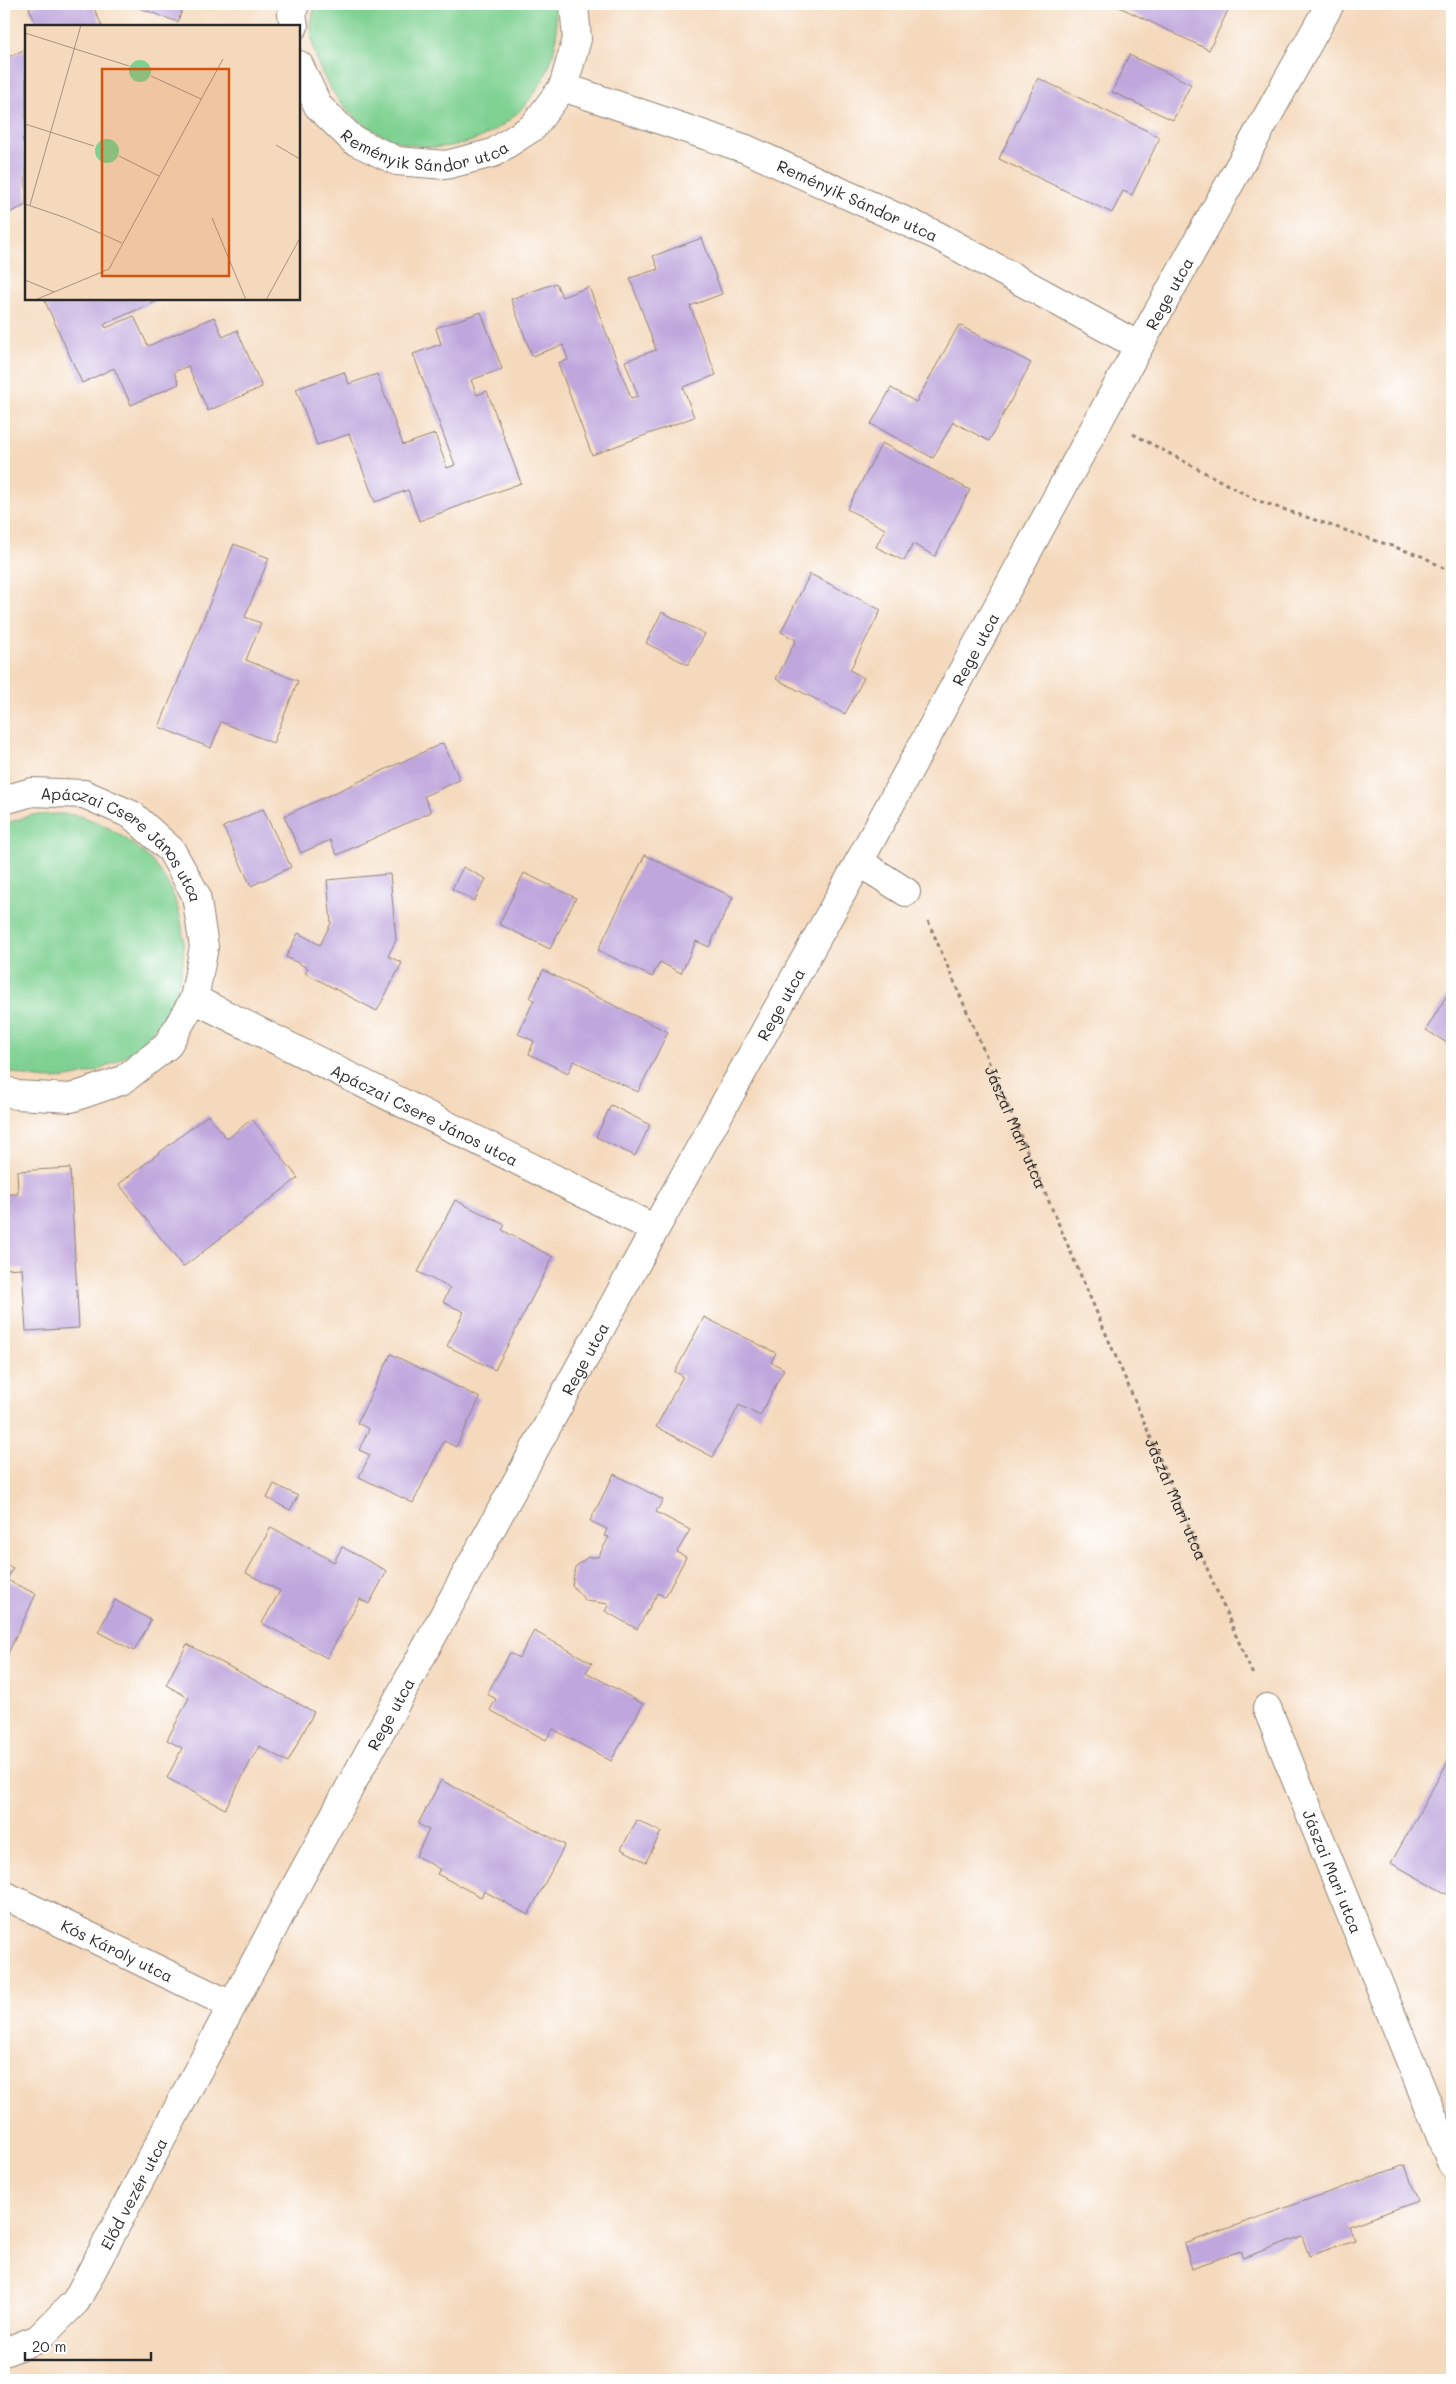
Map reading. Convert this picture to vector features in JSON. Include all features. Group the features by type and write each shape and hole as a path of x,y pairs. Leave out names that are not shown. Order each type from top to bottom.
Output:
{"street":[{"path":"294,25 292,14 295,4"},
{"name":"Reményik Sándor utca","path":"300,67 318,106 353,140 397,161 446,165 493,154 534,127 563,88 577,39 574,4"},
{"name":"Rege utca","path":"231,2005 655,1229 860,862 1139,346 1330,4"},
{"name":"Reményik Sándor utca","path":"563,88 746,148 938,236 1139,346"},
{"name":"Apáczai Csere János utca","path":"4,800 32,792 84,794 132,815 171,850 196,895 204,947 194,999 167,1046 123,1080 71,1098 16,1095 4,1090"},
{"path":"860,862 906,892"},
{"name":"Apáczai Csere János utca","path":"194,999 655,1229"},
{"name":"Jászai Mari utca","path":"1267,1708 1452,2164"},
{"name":"Kós Károly utca","path":"4,1895 231,2005"},
{"name":"Előd vezér utca","path":"4,2352 38,2338 76,2301 231,2005"}],"path":[{"path":"1102,417 1256,500 1424,557 1452,573"},
{"name":"Jászai Mari utca","path":"906,892 924,911 1267,1708"}],"green space":[{"path":"315,4 555,4 556,41 549,65 540,84 529,100 499,128 462,144 441,147 416,146 392,139 371,128 351,114 335,95 323,74 314,51 311,21"},
{"path":"32,815 74,815 90,819 113,830 151,860 164,878 181,920 182,965 178,988 166,1014 141,1043 125,1056 106,1067 87,1074 66,1078 45,1079 25,1076 4,1069 4,824"}],"building":[{"path":"39,4 92,4 102,25 37,25 29,8"},
{"path":"128,4 184,4 178,22"},
{"path":"1113,4 1231,4 1209,50"},
{"path":"25,49 25,138 22,139 25,142 25,205 7,214 4,207 4,59"},
{"path":"1129,55 1191,84 1173,120 1112,92"},
{"path":"1038,78 1160,137 1132,195 1123,191 1112,213 999,159"},
{"path":"702,238 722,294 690,306 716,375 683,387 694,417 592,455 558,363 568,360 563,345 532,356 511,299 556,283 562,297 589,287 631,398 638,396 625,361 656,350 630,278 658,269 653,256"},
{"path":"44,300 160,300 104,324 106,328 134,316 148,346 214,317 223,337 237,330 262,387 208,411 188,366 174,372 179,384 131,405 114,368 82,383"},
{"path":"481,312 502,369 471,380 477,395 487,391 521,483 419,521 408,490 375,502 349,434 317,445 296,389 344,372 349,384 377,374 403,445 435,434 447,468 455,465 413,354 441,344 436,328"},
{"path":"959,325 1031,363 989,441 953,422 933,458 871,424 891,388 916,402"},
{"path":"882,443 970,490 935,556 913,544 904,561 876,547 885,529 847,509"},
{"path":"234,544 269,558 245,617 261,623 246,660 298,681 273,743 221,722 211,748 159,727"},
{"path":"810,574 881,610 850,670 864,678 845,714 776,679 796,640 781,632"},
{"path":"662,612 705,634 688,665 646,643"},
{"path":"443,743 460,780 424,796 431,812 337,855 330,840 301,853 284,816"},
{"path":"263,809 291,867 251,886 223,827"},
{"path":"645,855 733,897 709,947 696,941 681,973 660,962 652,977 598,950"},
{"path":"463,867 486,879 474,901 452,889"},
{"path":"524,873 576,898 550,949 499,924"},
{"path":"390,874 396,940 388,956 402,963 377,1011 305,973 308,968 286,957 298,933 320,945 331,923 327,880"},
{"path":"543,970 668,1032 638,1092 574,1061 568,1073 529,1054 534,1041 518,1034 534,1000 530,998"},
{"path":"1452,987 1452,1046 1426,1030"},
{"path":"611,1105 650,1125 635,1156 596,1137"},
{"path":"208,1115 227,1139 252,1119 298,1178 183,1267 119,1184"},
{"path":"70,1168 79,1328 26,1331 22,1268 5,1269 4,1194 18,1194 17,1171"},
{"path":"455,1200 505,1225 502,1230 553,1257 495,1370 447,1346 464,1312 443,1302 450,1288 418,1272"},
{"path":"704,1317 776,1353 771,1362 784,1369 760,1416 739,1405 713,1457 656,1427 683,1376 675,1372"},
{"path":"391,1354 480,1398 456,1447 444,1441 413,1503 359,1477 370,1455 359,1450 369,1429 357,1423"},
{"path":"614,1474 663,1500 656,1512 690,1530 677,1552 686,1557 665,1597 658,1593 637,1629 605,1611 609,1604 586,1601 572,1585 575,1567 588,1557 598,1557 609,1537 604,1536 607,1529 590,1521"},
{"path":"274,1484 298,1496 290,1510 267,1498"},
{"path":"271,1527 334,1562 342,1547 387,1571 369,1604 360,1599 327,1658 262,1623 280,1591 246,1573"},
{"path":"4,1563 13,1568 7,1580 36,1594 4,1662"},
{"path":"115,1600 151,1620 134,1651 98,1632"},
{"path":"534,1631 592,1663 586,1672 643,1704 611,1761 553,1729 546,1740 490,1710 496,1699 487,1694 510,1653 519,1658"},
{"path":"187,1644 314,1712 288,1762 259,1746 225,1809 167,1778 182,1748 167,1740 189,1698 166,1685"},
{"path":"1452,1754 1452,1897 1391,1863"},
{"path":"441,1780 565,1845 528,1915 484,1891 481,1897 437,1874 440,1869 416,1856 429,1830 418,1824"},
{"path":"637,1820 661,1832 646,1862 621,1849"},
{"path":"1405,2165 1418,2201 1349,2226 1355,2240 1309,2256 1302,2236 1243,2258 1240,2251 1192,2268 1184,2244"}]}
